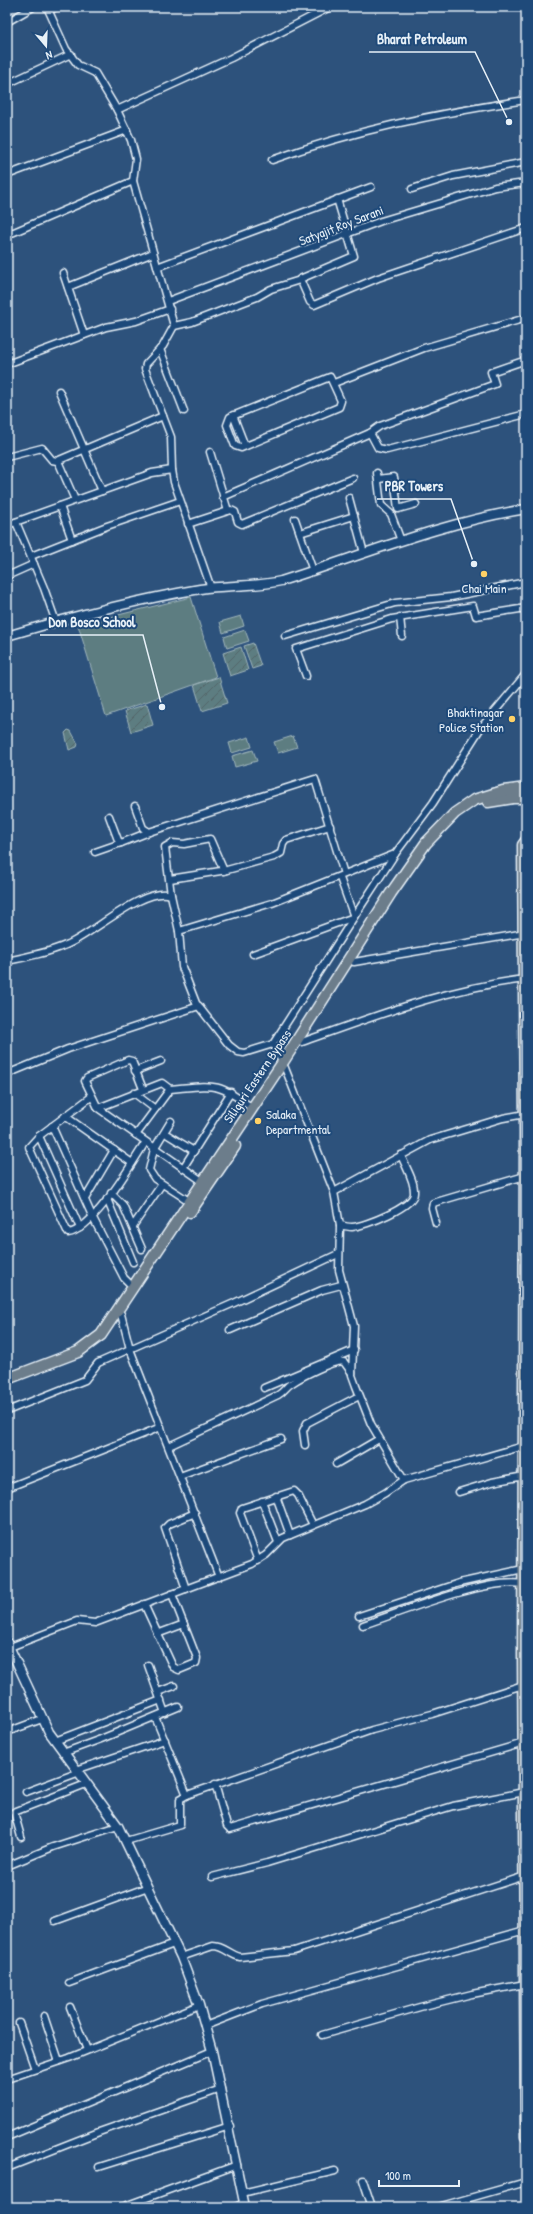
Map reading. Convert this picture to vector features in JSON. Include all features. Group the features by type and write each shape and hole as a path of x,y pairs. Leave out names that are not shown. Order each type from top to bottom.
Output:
{"main road":[{"name":"Siliguri Eastern Bypass","path":"7,1384 70,1360 93,1349 105,1338 284,1065 391,893 430,838 455,813 474,800 503,791 526,788"},
{"name":"Siliguri Eastern Bypass","path":"7,1378 78,1352 101,1335 252,1108 302,1042 414,869 431,846 464,814 485,802 513,798 526,798"},
{"path":"526,841 523,845 525,933 523,1685 526,2137"}],"street":[{"path":"7,22 33,7"},
{"path":"57,7 48,8 70,54 78,65 95,73 117,110 131,140 136,159 133,181 174,326 168,339 145,366 172,442 172,470 180,501 211,588"},
{"path":"117,110 230,58 330,7"},
{"path":"7,84 70,54"},
{"path":"272,160 321,142 374,128 471,108 526,100"},
{"path":"7,175 127,130"},
{"path":"412,189 453,176 526,162"},
{"path":"7,235 133,181"},
{"name":"Satyajit Roy Sarani","path":"168,301 381,221 480,191 505,185 526,183"},
{"path":"157,267 371,187"},
{"path":"174,326 192,322 257,297 271,288 300,280 354,257 337,199"},
{"path":"300,280 310,302 314,305 378,278 526,228"},
{"path":"68,287 154,253"},
{"path":"63,273 84,335"},
{"path":"7,364 106,327 136,321 170,308"},
{"path":"334,383 424,348 526,318"},
{"path":"160,349 184,411"},
{"path":"223,496 370,433 380,426 495,384 491,372 526,360"},
{"path":"330,377 334,383 341,400 339,407 245,446 237,448 233,443 227,422 233,415 330,377"},
{"path":"59,391 102,491"},
{"path":"370,433 378,448 388,450 526,414"},
{"path":"233,415 245,446"},
{"path":"7,457 42,448 52,460 58,461 163,416"},
{"path":"210,452 228,511"},
{"path":"58,461 75,500"},
{"path":"7,525 152,473 172,470"},
{"path":"398,509 394,477 378,476 381,505 389,512 401,541"},
{"path":"188,524 228,511 234,511 238,522 242,524 353,478"},
{"path":"349,498 364,553"},
{"path":"31,556 180,501"},
{"path":"389,512 416,504"},
{"path":"60,506 72,540"},
{"path":"7,636 56,622 174,594 211,588 272,583 483,516 526,509"},
{"path":"300,533 354,516"},
{"path":"295,519 312,571"},
{"path":"16,522 31,556 56,622"},
{"path":"7,576 34,564"},
{"path":"285,636 395,603 457,596 526,582"},
{"path":"306,676 296,649 400,618 473,606 476,616 526,608"},
{"path":"400,618 402,636"},
{"path":"224,871 210,839 184,844 172,842 164,849 170,879 171,895 179,931 182,967 190,992 229,1045 238,1052 244,1053 273,1044 395,854 433,803 480,729 526,674"},
{"path":"95,852 149,832 312,778 317,782 354,917"},
{"path":"135,806 143,828 149,832"},
{"path":"109,816 118,840 121,843"},
{"path":"170,879 224,871 274,857 281,853 283,844 286,840 330,826"},
{"path":"179,931 272,904 395,854"},
{"path":"7,961 66,945 95,930 137,902 158,894 171,895"},
{"path":"253,954 354,917"},
{"path":"354,962 525,933"},
{"path":"302,1042 356,1022 483,984 525,979"},
{"path":"7,1074 74,1047 199,1006"},
{"path":"273,1044 284,1065 334,1192 340,1225 338,1254 342,1285 354,1326 352,1374"},
{"path":"143,1089 132,1062 128,1060 87,1078 85,1081 98,1108 145,1143 202,1181"},
{"path":"135,1071 161,1061"},
{"path":"98,1108 162,1082 170,1089 213,1086 231,1092 252,1108"},
{"path":"136,1135 170,1089"},
{"path":"184,1168 231,1092"},
{"path":"134,1093 155,1109"},
{"path":"92,1097 39,1136 29,1147 66,1232 70,1233 80,1228 93,1218 145,1143"},
{"path":"334,1192 430,1140 503,1118 525,1114"},
{"path":"65,1116 132,1163"},
{"path":"171,1121 154,1149 150,1170 152,1176 162,1184 189,1201"},
{"path":"52,1126 93,1218 124,1278 133,1288"},
{"path":"168,1135 194,1151"},
{"path":"39,1136 80,1228"},
{"path":"85,1199 114,1150"},
{"path":"340,1225 352,1227 370,1222 400,1208 413,1197 414,1191 401,1155"},
{"path":"436,1223 432,1208 433,1203 525,1176"},
{"path":"133,1226 162,1184"},
{"path":"109,1196 124,1205 142,1249"},
{"path":"109,1196 133,1262"},
{"path":"7,1411 85,1380 98,1363 234,1303 338,1254"},
{"path":"230,1330 322,1290 342,1285"},
{"path":"121,1314 130,1349 219,1577"},
{"path":"264,1388 354,1350"},
{"path":"169,1446 278,1395 285,1391 292,1383 331,1364 344,1362 352,1374 359,1396 379,1439 404,1480"},
{"path":"305,1445 303,1431 307,1423 359,1396"},
{"path":"7,1488 162,1428"},
{"path":"180,1476 281,1439"},
{"path":"336,1464 379,1439"},
{"path":"235,2207 244,2205 230,2126 205,2026 182,1957 174,1944 118,1826 55,1741 42,1719 8,1645 77,1621 95,1623 219,1577 258,1561 278,1542 290,1535 365,1504 404,1480 524,1446"},
{"path":"459,1492 492,1482 524,1476"},
{"path":"258,1561 239,1511 290,1491 296,1492 313,1525"},
{"path":"276,1496 290,1535"},
{"path":"262,1501 278,1542"},
{"path":"186,1589 165,1528 169,1524 195,1513"},
{"path":"359,1616 459,1583 523,1569"},
{"path":"363,1625 478,1589 502,1584 523,1584"},
{"path":"144,1604 175,1669 196,1663 197,1658 172,1594"},
{"path":"157,1634 184,1624"},
{"path":"148,1664 165,1712"},
{"path":"126,1841 180,1825 180,1799 187,1795 372,1730 432,1714 523,1685"},
{"path":"158,1692 174,1686"},
{"path":"55,1741 161,1700"},
{"path":"63,1753 178,1707"},
{"path":"156,1716 187,1795"},
{"path":"7,1732 42,1719"},
{"path":"26,1792 76,1771 165,1740"},
{"path":"215,1784 227,1826 230,1829 524,1743"},
{"path":"21,1837 14,1812 86,1784"},
{"path":"212,1877 267,1864 452,1806 524,1792"},
{"path":"7,1866 53,1847 118,1826"},
{"path":"182,1957 213,1946 219,1946 233,1956 240,1957 294,1951 525,1876"},
{"path":"55,1921 148,1887"},
{"path":"205,2026 262,2004 525,1930"},
{"path":"69,1983 174,1944"},
{"path":"322,2036 427,2005 525,1984"},
{"path":"7,2079 59,2061 199,2005"},
{"path":"70,2007 87,2050"},
{"path":"44,2016 59,2061"},
{"path":"19,2023 35,2069"},
{"path":"7,2137 212,2051"},
{"path":"7,2168 99,2132 221,2089"},
{"path":"99,2168 230,2126"},
{"path":"122,2207 237,2165"},
{"path":"242,2193 335,2171"},
{"path":"363,2180 372,2207"},
{"path":"438,2207 526,2182"}],"green space":[{"path":"191,597 216,677 106,716 78,625"},
{"path":"241,616 244,626 223,633 220,622"},
{"path":"245,630 249,641 227,648 224,637"},
{"path":"253,643 261,666 252,669 244,646"},
{"path":"241,647 248,670 230,676 223,653"},
{"path":"219,677 227,703 202,711 194,685"},
{"path":"147,704 153,725 131,732 125,711"},
{"path":"68,730 71,731 78,744 77,747 69,750 65,733"},
{"path":"293,736 297,747 278,753 274,742"},
{"path":"249,737 252,747 232,753 229,743"},
{"path":"253,750 257,761 235,767 232,756"}],"place":[{"name":"Bharat Petroleum","path":"509,122"},
{"name":"PBR Towers","path":"474,564"},
{"name":"Chai Main","path":"484,574"},
{"name":"Don Bosco School","path":"162,707"},
{"name":"Bhaktinagar Police Station","path":"512,719"},
{"name":"Salaka Departmental","path":"258,1121"}]}
